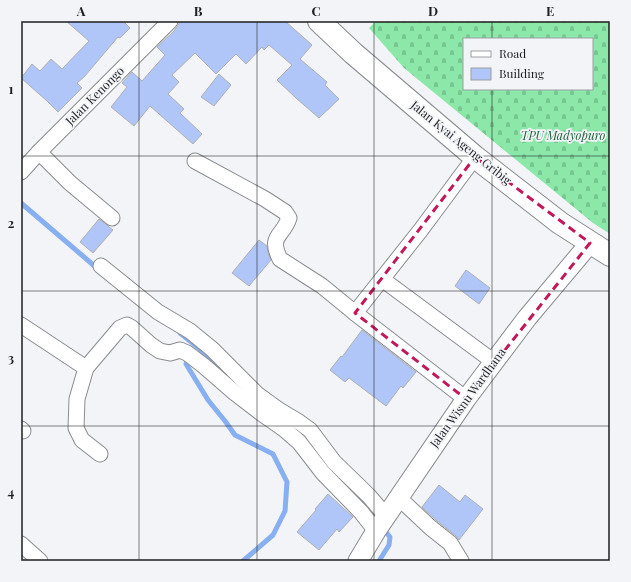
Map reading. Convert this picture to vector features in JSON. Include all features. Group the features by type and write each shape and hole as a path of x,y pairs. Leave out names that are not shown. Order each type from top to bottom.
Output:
{"main road":[{"name":"Jalan Kyai Ageng Gribig","path":"319,21 353,53 475,157 560,223 610,255"}],"street":[{"name":"Jalan Kenongo","path":"21,172 39,152 170,21"},
{"path":"39,152 70,184 112,218"},
{"path":"356,313 475,157"},
{"path":"195,161 285,212 289,218 276,239 277,252 280,259 322,286 466,399"},
{"name":"Jalan Wisnu Wardhana","path":"358,561 427,454 466,399 527,318 590,243"},
{"path":"101,266 158,312 188,346 240,397 284,429 328,468 361,512 381,524"},
{"path":"382,278 494,362"},
{"path":"21,325 86,368"},
{"path":"100,454 82,440 76,428 77,399 86,368 120,328 127,325 160,351 170,353 188,346 212,349 257,394 310,430 328,468"},
{"path":"399,498 431,528 450,543 461,561"},
{"path":"21,544 40,561"}],"highlighted area":[{"path":"475,157 590,243 466,399 355,313"}],"green space":[{"name":"TPU Madyopuro","path":"376,21 610,21 610,234 593,223 404,68 369,28"}],"building":[{"path":"66,21 123,21 130,28 120,38 118,37 84,77 77,83 82,88 58,112 21,78 32,64 40,71 51,59 62,69 89,41"},
{"path":"179,21 285,21 312,45 300,59 327,82 325,85 339,99 319,118 277,80 292,65 269,45 264,50 262,47 246,64 236,54 216,74 195,53 172,75 179,82 168,94 184,109 180,113 202,134 193,144 150,106 134,126 111,107 127,87 122,83 132,72 142,81 165,55 157,47 174,31 179,24"},
{"path":"219,74 231,85 214,106 201,97"},
{"path":"99,219 113,230 93,253 80,242"},
{"path":"259,240 267,246 271,260 249,286 232,273"},
{"path":"466,270 490,288 479,304 455,286"},
{"path":"362,330 416,372 403,388 401,386 386,406 349,378 345,382 330,370 341,356 342,357"},
{"path":"439,485 460,502 465,495 483,509 459,540 422,507"},
{"path":"328,494 353,517 339,532 337,529 319,550 297,532"}],"waterway":[{"path":"21,203 98,269"},
{"path":"180,333 221,368"},
{"path":"189,357 186,364 208,400 235,435 273,454 287,482 285,511 273,535 243,561"},
{"path":"292,426 303,434 314,447"},
{"path":"341,478 362,503"},
{"path":"379,561 389,545 390,537 382,527"}]}
